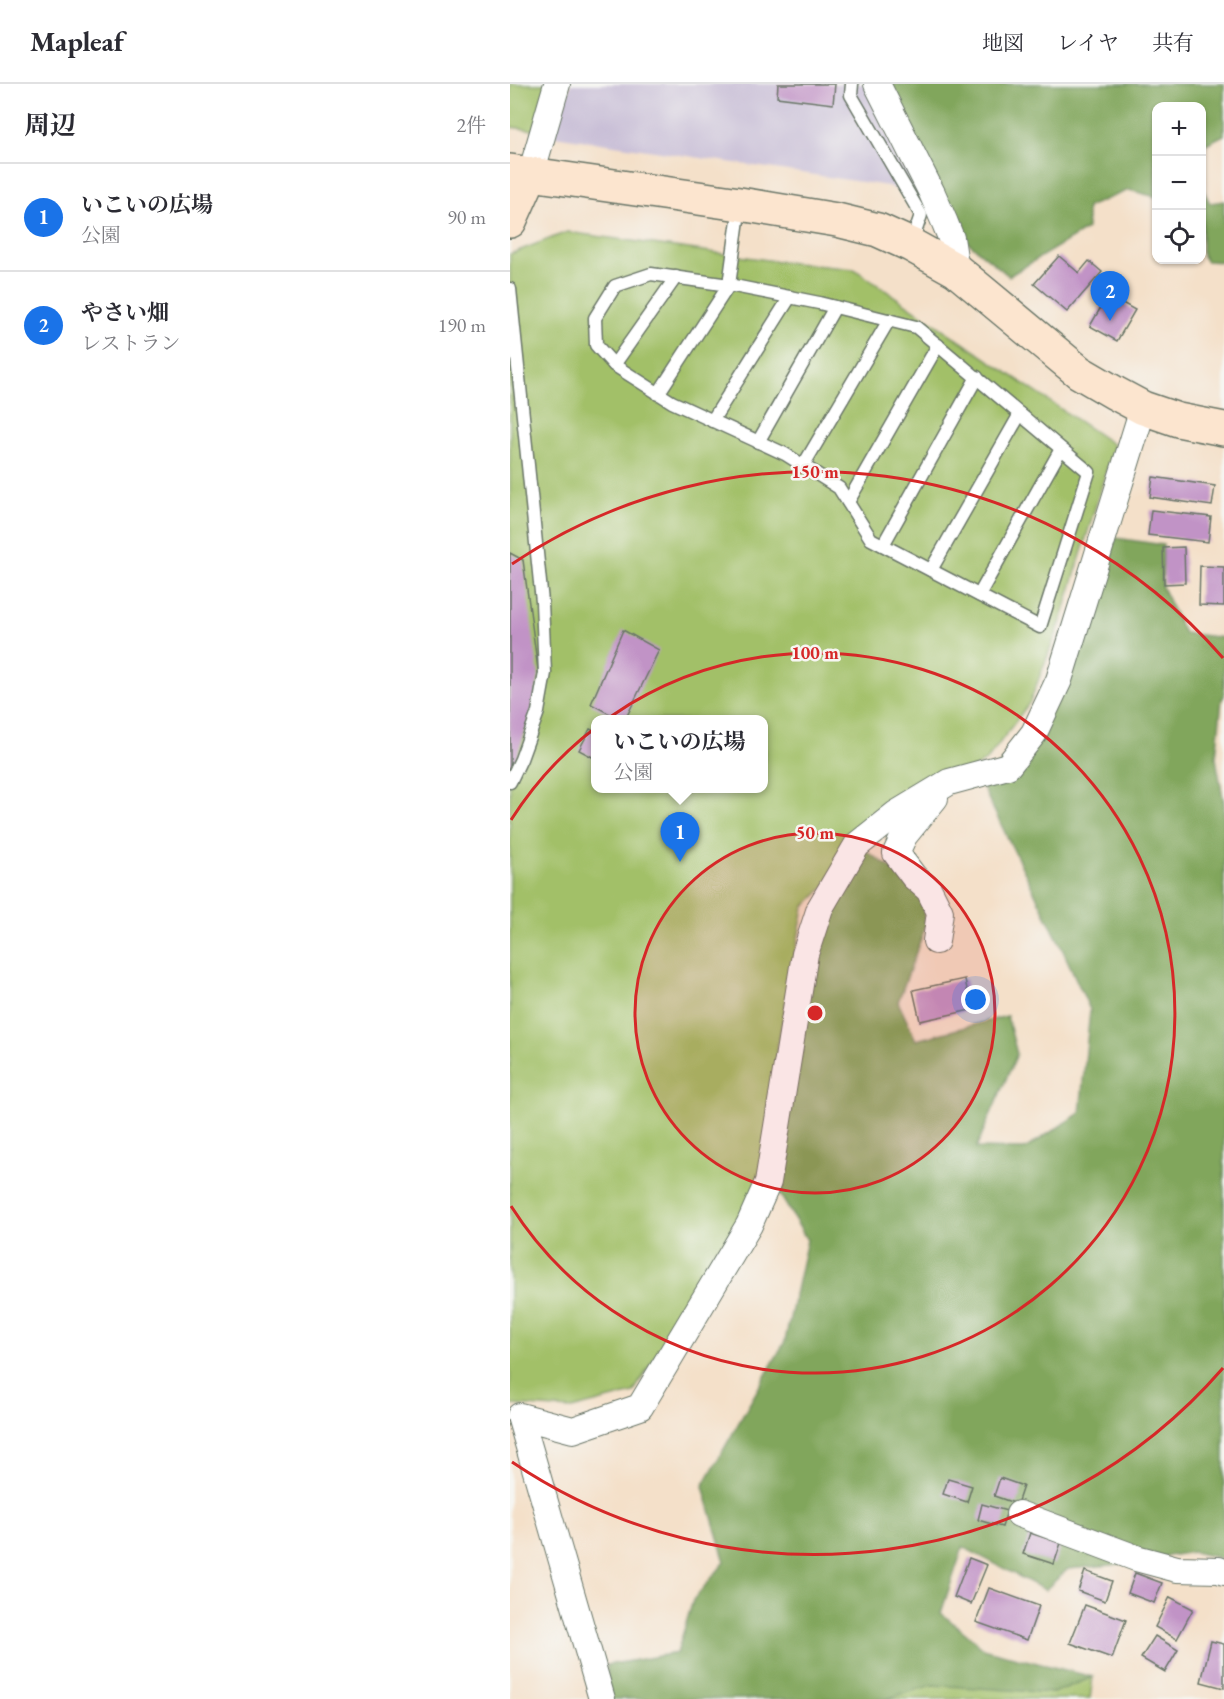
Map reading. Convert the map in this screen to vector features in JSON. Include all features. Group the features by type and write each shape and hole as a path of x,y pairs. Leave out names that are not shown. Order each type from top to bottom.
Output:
{"street":[{"path":"510,221 520,172 557,84"},
{"path":"877,84 941,213 951,238 956,270"},
{"path":"520,172 740,204 868,228 911,245 956,270 1079,372 1143,408 1178,420 1224,429"},
{"path":"515,1415 573,1430 640,1407 749,1225 768,1182 805,954 820,908 857,845 896,814 949,782 1008,766 1034,733 1059,680 1143,408"},
{"path":"936,941 940,912 930,890 914,877 896,853 904,836 949,782"},
{"path":"515,1415 602,1699"},
{"path":"1019,1514 1136,1558 1177,1569 1224,1572"}],"lane":[{"path":"852,84 851,95 921,214 911,245"},
{"path":"658,394 729,285 740,204"},
{"path":"651,274 729,285 916,327 1089,472 1040,627 871,538 839,488 785,454 658,394 614,365 596,345 595,318 615,286 651,274"},
{"path":"614,365 676,277"},
{"path":"510,289 542,602 545,673 538,712 510,782"},
{"path":"712,421 790,297"},
{"path":"758,442 835,307"},
{"path":"803,466 889,320"},
{"path":"848,502 938,345"},
{"path":"883,545 977,377"},
{"path":"931,570 1020,414"},
{"path":"980,596 1061,449"}],"shaded area":[{"path":"571,84 867,84 902,166 932,193 941,208 888,186 554,136"}],"green space":[{"path":"510,84 550,84 534,130 510,127"},
{"path":"877,84 1224,84 1224,135 1206,144 1206,102 1152,102 1152,196 1129,190 1087,207 1087,229 1009,276 953,230"},
{"path":"1206,196 1210,203 1224,201 1224,262 1206,261"},
{"path":"567,232 775,261 854,269 1114,445 1061,621 1030,702 987,760 897,818 804,907 778,1044 763,1181 633,1393 572,1409 510,1405 510,254"},
{"path":"1116,538 1163,545 1162,587 1184,633 1224,638 1224,696 1216,758 1224,804 1224,1559 1193,1552 1112,1565 1068,1569 1045,1590 963,1547 941,1613 986,1650 1093,1677 1053,1693 932,1685 886,1699 608,1699 607,1665 677,1653 693,1600 725,1562 703,1486 785,1341 807,1240 775,1186 805,954 857,845 920,887 926,925 898,1002 916,1040 1007,1016 1017,1054 976,1148 1025,1149 1080,1113 1090,1010 980,782 1034,733"},
{"path":"1093,1677 1090,1699 881,1699 933,1680 1053,1693"}],"building":[{"path":"778,84 835,84 833,104 777,97"},
{"path":"1059,256 1079,273 1089,261 1102,272 1067,312 1034,284"},
{"path":"1108,295 1135,310 1117,341 1090,326"},
{"path":"1153,477 1215,486 1212,506 1150,497"},
{"path":"1151,510 1211,517 1208,542 1148,535"},
{"path":"1184,547 1185,583 1164,584 1163,548"},
{"path":"510,553 523,560 539,677 531,715 510,776"},
{"path":"1200,566 1224,567 1224,606 1199,605"},
{"path":"623,630 659,650 627,715 612,715 591,704"},
{"path":"590,729 591,730 591,756 579,750"},
{"path":"965,979 971,1010 920,1021 913,990"},
{"path":"1000,1478 1023,1486 1017,1504 994,1496"},
{"path":"948,1479 972,1486 967,1502 943,1494"},
{"path":"982,1504 1007,1511 1002,1527 978,1520"},
{"path":"1030,1533 1061,1543 1054,1564 1023,1554"},
{"path":"969,1558 987,1565 971,1604 954,1597"},
{"path":"1085,1571 1112,1581 1105,1601 1078,1591"},
{"path":"1135,1573 1162,1583 1154,1603 1128,1593"},
{"path":"989,1588 1039,1606 1027,1640 976,1622"},
{"path":"1170,1597 1193,1609 1177,1639 1155,1627"},
{"path":"1085,1605 1126,1620 1112,1658 1070,1643"},
{"path":"1155,1636 1178,1650 1165,1672 1141,1658"},
{"path":"1211,1641 1224,1644 1224,1688 1201,1682"}],"place":[{"name":"やさい畑","path":"1110,321"},
{"name":"いこいの広場","path":"680,862"}]}
